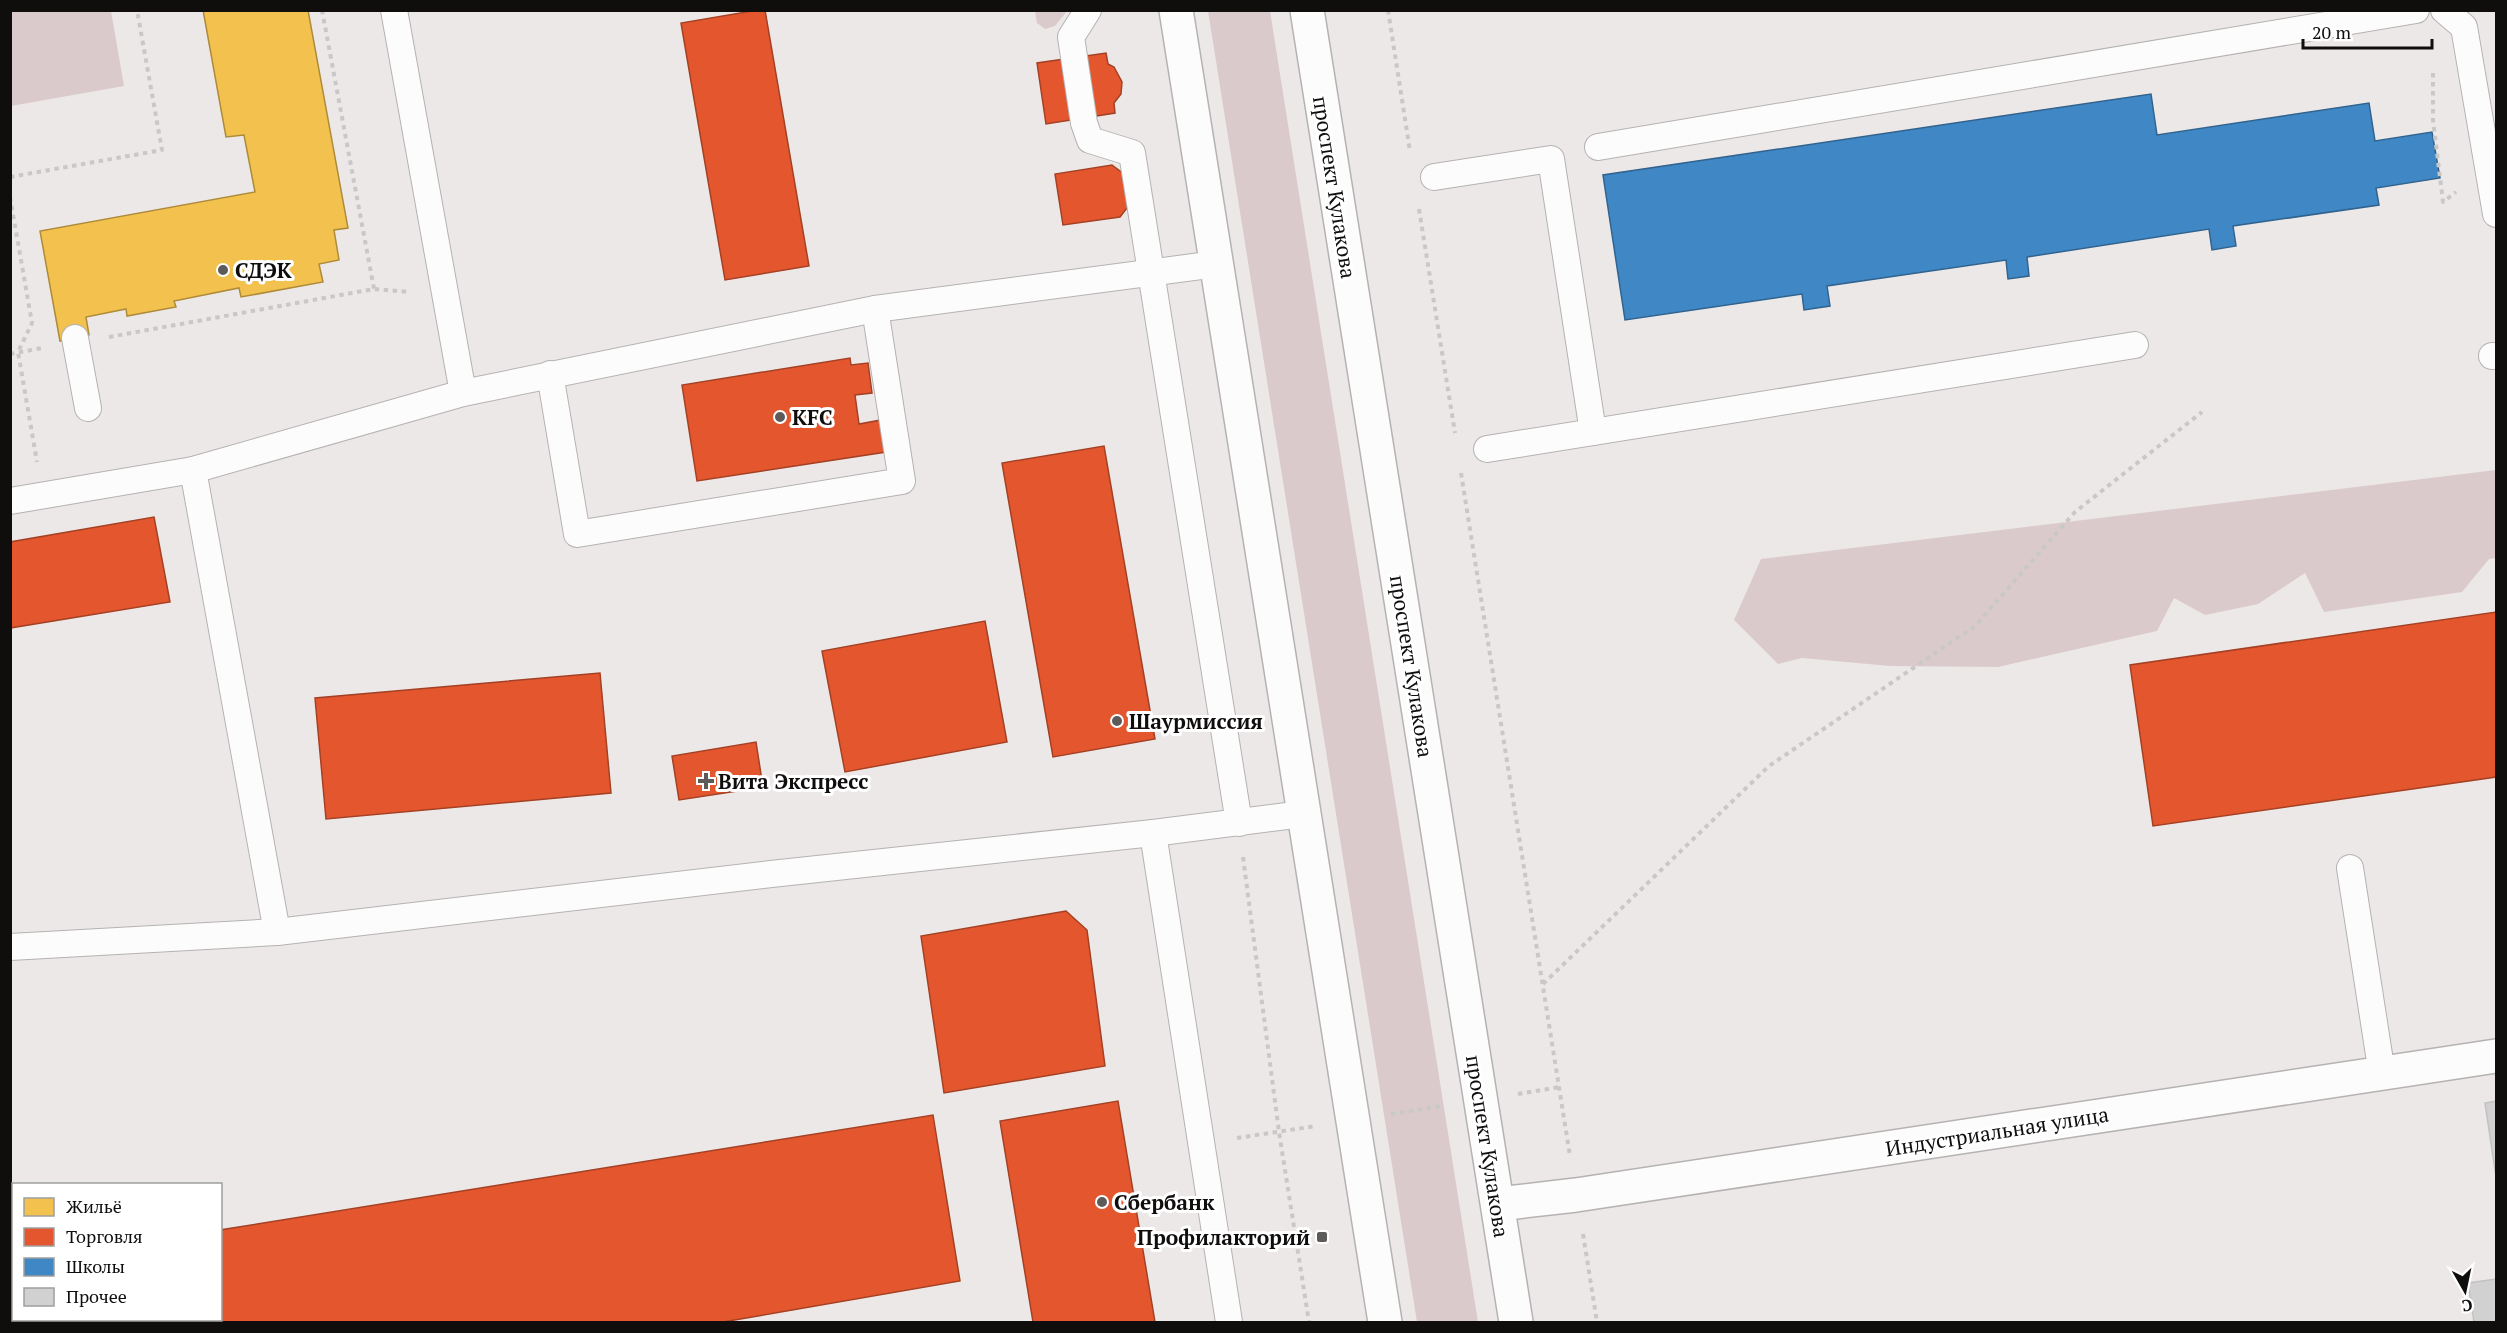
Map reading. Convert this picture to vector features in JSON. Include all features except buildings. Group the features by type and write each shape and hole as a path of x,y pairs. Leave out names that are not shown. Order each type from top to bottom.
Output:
{"main road":[{"path":"1176,10 1385,1323"},
{"name":"проспект Кулакова","path":"1307,10 1516,1323"},
{"name":"Индустриальная улица","path":"1497,1204 1576,1195 2496,1056"}],"lane":[{"path":"394,10 463,393"},
{"path":"1088,10 1071,37 1084,123 1090,140 1132,153 1239,823"},
{"path":"1598,147 2416,10"},
{"path":"2444,10 2464,27 2496,214"},
{"path":"1434,177 1551,159 1593,432"},
{"path":"10,501 193,470 463,393 874,309 1216,264"},
{"path":"550,374 577,534 902,481 874,309"},
{"path":"76,340 88,408"},
{"path":"1487,449 2134,345"},
{"path":"193,470 277,932"},
{"path":"10,947 277,932 1303,814"},
{"path":"1153,833 1228,1323"},
{"path":"2350,868 2382,1074"}],"path":[{"path":"10,177 162,150 137,10"},
{"path":"322,10 374,289"},
{"path":"1388,10 1412,163"},
{"path":"10,197 32,323 18,352 38,468"},
{"path":"1418,198 1457,444"},
{"path":"10,354 76,340 374,289 410,292 412,303"},
{"path":"1543,984 1769,766 1976,626 2075,512 2202,412"},
{"path":"1461,468 1597,1323"},
{"path":"1239,823 1279,1132 1309,1323"}],"shaded area":[{"path":"11,10 111,11 124,86 11,106"},
{"path":"1035,10 1067,11 1055,26 1045,29 1037,23"},
{"path":"1208,11 1270,11 1478,1322 1417,1322"},
{"path":"2496,470 2496,558 2489,559 2462,592 2324,612 2305,573 2258,604 2205,615 2174,598 2157,631 1998,667 1890,666 1802,658 1778,664 1734,620 1761,559"}],"place":[{"name":"СДЭК","path":"223,270"},
{"name":"KFC","path":"780,417"},
{"name":"Шаурмиссия","path":"1117,721"},
{"name":"Вита Экспресс","path":"706,781"},
{"name":"Сбербанк","path":"1102,1202"},
{"name":"Профилакторий","path":"1322,1237"}]}
